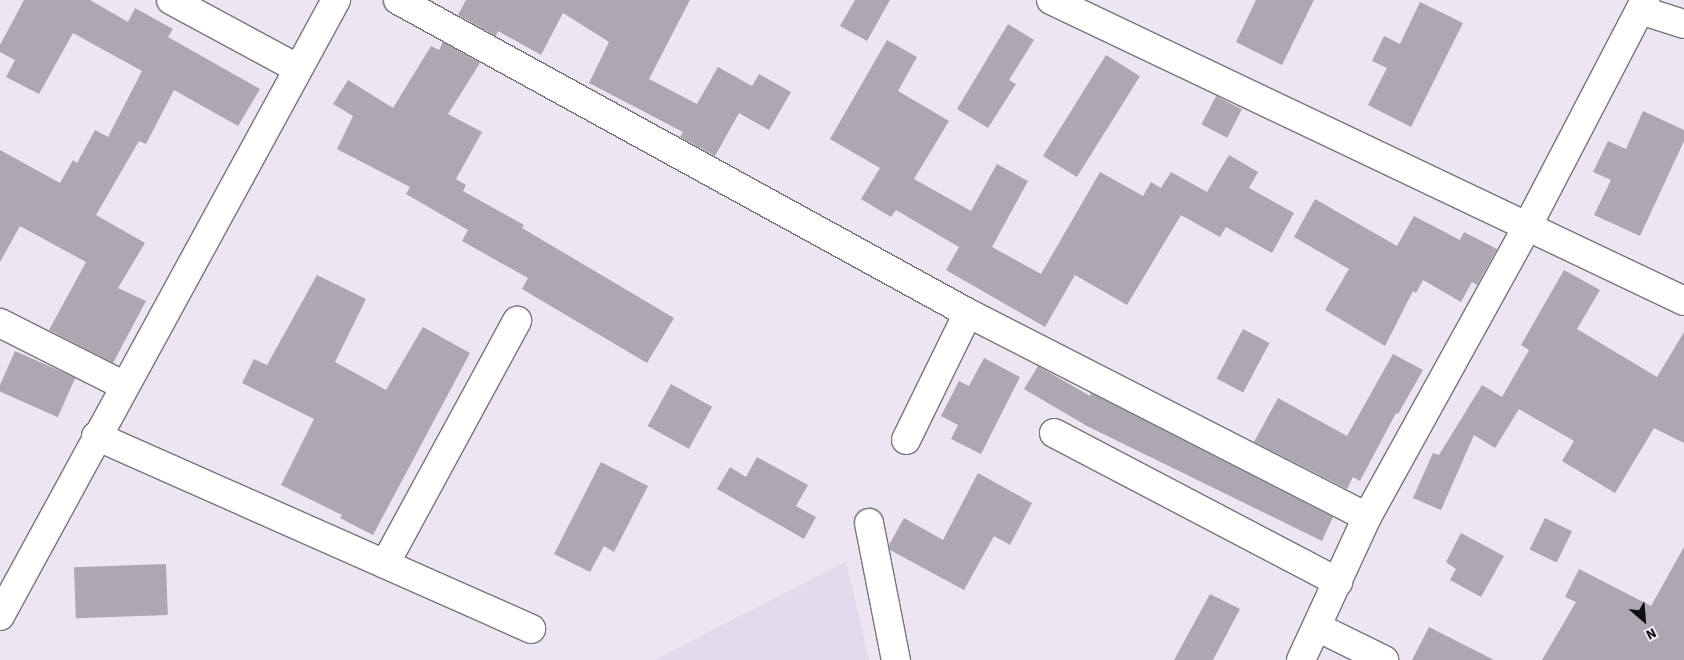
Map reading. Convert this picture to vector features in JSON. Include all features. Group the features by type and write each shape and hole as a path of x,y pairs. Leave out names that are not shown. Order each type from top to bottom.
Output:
{"street":[{"path":"171,0 297,68"},
{"path":"0,616 123,385 336,0"},
{"path":"398,0 968,313 1367,518"},
{"path":"1051,0 1528,225 1684,301"},
{"path":"1302,660 1367,518 1528,225 1642,5 1684,24"},
{"path":"906,440 968,313"},
{"path":"385,564 517,321"},
{"path":"0,323 123,385"},
{"path":"1054,433 1338,582"},
{"path":"96,436 531,629"},
{"path":"869,523 896,660"},
{"path":"1317,627 1384,660"}],"shaded area":[{"path":"846,561 869,660 655,660"}],"building":[{"path":"24,0 90,0 128,22 135,8 173,29 168,37 260,89 238,126 174,90 146,144 139,141 96,215 145,243 118,288 146,301 113,363 49,330 86,262 20,226 0,262 0,150 60,183 73,160 77,163 95,130 108,137 142,71 73,33 39,94 6,77 15,60 0,52 0,45"},
{"path":"466,0 690,0 649,79 697,104 718,67 752,86 759,74 791,92 769,130 739,113 715,156 680,137 683,132 589,83 609,42 563,13 541,55 498,31 496,36 458,15"},
{"path":"855,0 890,0 867,41 840,26"},
{"path":"1256,0 1314,0 1282,65 1236,42"},
{"path":"1420,2 1463,23 1411,127 1368,105 1387,68 1372,61 1384,36 1400,44"},
{"path":"1008,24 1034,40 1009,80 1016,84 988,128 957,109"},
{"path":"887,40 917,57 898,91 949,121 914,179 971,211 997,164 1028,181 992,247 1041,274 1100,172 1143,196 1151,182 1161,188 1171,172 1207,192 1229,155 1258,172 1249,188 1294,213 1272,253 1226,227 1220,237 1181,215 1127,305 1075,275 1045,327 946,270 959,247 896,210 891,217 861,199 880,168 830,139"},
{"path":"443,42 480,63 448,114 482,132 456,179 466,185 463,191 524,225 522,228 674,318 647,363 522,289 528,278 462,241 468,230 406,194 410,187 337,149 353,116 333,104 348,80 393,108 431,46 439,50"},
{"path":"1106,55 1140,76 1077,177 1043,156"},
{"path":"1216,96 1242,109 1227,138 1201,125"},
{"path":"1643,111 1684,130 1684,141 1640,236 1594,215 1611,180 1593,172 1608,141 1626,149"},
{"path":"1315,199 1397,246 1414,216 1460,240 1464,232 1497,249 1477,285 1472,282 1461,302 1423,280 1416,293 1413,291 1385,346 1325,310 1349,269 1294,237"},
{"path":"1564,270 1600,290 1577,329 1657,377 1684,332 1684,443 1654,428 1615,493 1562,461 1574,441 1519,409 1495,448 1474,435 1441,510 1413,498 1433,453 1439,455 1482,385 1502,397 1529,350 1521,345"},
{"path":"317,275 366,299 335,362 386,390 423,327 470,353 373,535 340,518 342,515 281,485 314,419 242,383 254,359 267,365"},
{"path":"1243,329 1269,343 1243,393 1217,378"},
{"path":"15,351 75,378 58,417 0,391 0,385"},
{"path":"1393,354 1423,370 1398,414 1396,413 1360,481 1353,477 1347,489 1254,442 1278,398 1347,436"},
{"path":"984,358 1020,377 981,454 951,439 958,425 941,416 959,381 969,386"},
{"path":"1038,366 1090,396 1091,393 1333,517 1322,541 1087,426 1024,389"},
{"path":"671,384 712,407 689,449 648,426"},
{"path":"757,457 808,485 796,506 816,517 804,539 717,489 730,467 746,477"},
{"path":"601,462 648,486 614,552 604,546 590,572 554,554"},
{"path":"978,473 1032,503 1010,545 994,536 964,590 890,550 889,545 904,518 943,540"},
{"path":"1545,518 1572,531 1557,563 1530,549"},
{"path":"1461,533 1504,556 1481,597 1450,580 1456,569 1446,562"},
{"path":"1684,547 1684,660 1542,660 1576,602 1565,597 1579,569 1651,606"},
{"path":"166,564 168,615 76,618 74,567"},
{"path":"1210,594 1240,609 1213,660 1174,660"},
{"path":"1429,627 1494,660 1412,660"}]}
